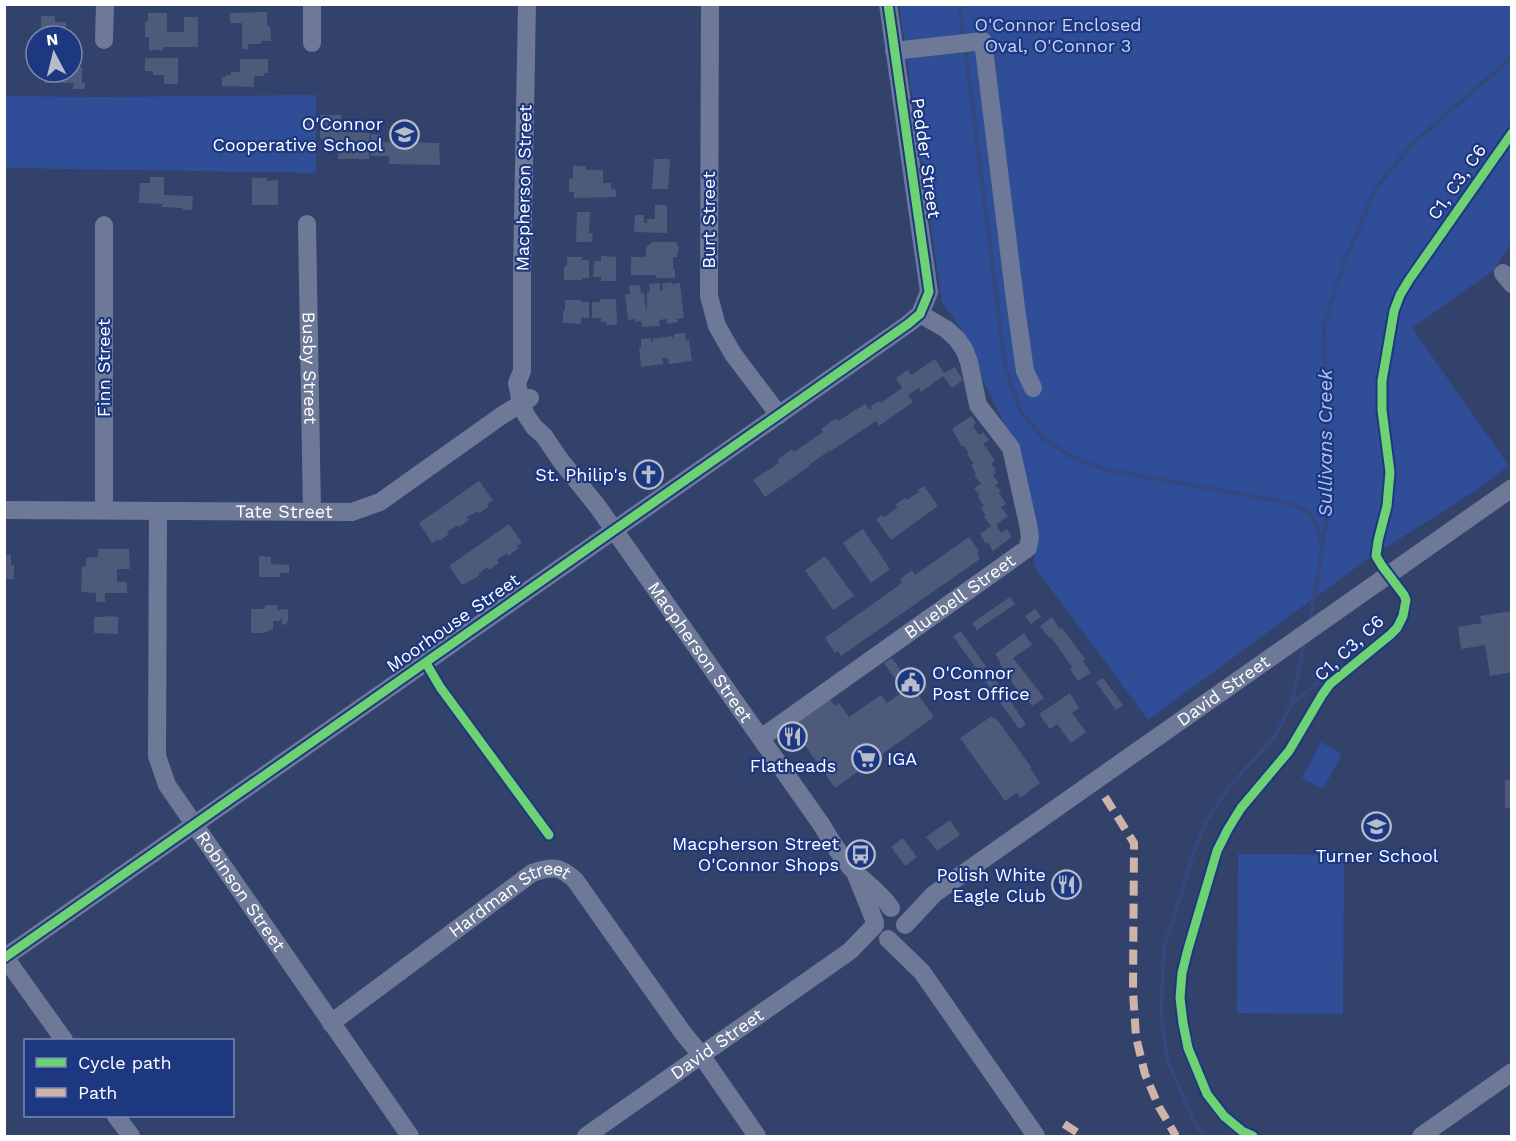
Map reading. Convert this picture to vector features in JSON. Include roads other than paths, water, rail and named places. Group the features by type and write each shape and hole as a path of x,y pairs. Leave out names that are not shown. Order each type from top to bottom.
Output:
{"street":[{"path":"104,40 105,4"},
{"path":"312,4 312,43"},
{"name":"Macpherson Street","path":"527,4 522,273 522,371 529,381 526,400 543,425 544,436 598,507 846,862 881,894 899,917"},
{"name":"Burt Street","path":"710,4 709,296 717,326 779,415"},
{"name":"Pedder Street","path":"888,4 929,292 920,314"},
{"path":"894,51 983,41 1011,300 1025,371 1033,388"},
{"name":"Busby Street","path":"307,224 312,512"},
{"name":"Finn Street","path":"104,225 104,510"},
{"name":"Moorhouse Street","path":"5,957 920,314"},
{"name":"Bluebell Street","path":"761,738 1028,548 1030,537 1028,524 1011,448 978,405 964,349 946,329 920,314"},
{"name":"Tate Street","path":"4,510 352,512 380,502 526,400"},
{"name":"David Street","path":"899,917 909,902 934,894 1512,488"},
{"name":"Robinson Street","path":"159,511 157,756 167,784 410,1137"},
{"name":"Hardman Street","path":"331,1023 532,873 546,868 555,868 565,871 575,880 757,1137"},
{"name":"Macpherson Street","path":"854,871 881,931"},
{"path":"922,972 899,917 884,909 879,912 881,931 922,972 1036,1137"},
{"path":"881,931 899,936 899,917"},
{"name":"David Street","path":"586,1137 881,931"},
{"path":"5,957 63,1039"},
{"path":"1430,1134 1512,1072"},
{"path":"117,1117 131,1137"}],"waterway":[{"path":"960,4 963,37"},
{"path":"965,47 1005,367 1021,412 1043,438 1072,457 1108,470 1297,506 1312,516 1321,541"},
{"name":"Sullivans Creek","path":"1309,622 1327,517 1324,325 1344,263 1376,188 1412,144 1512,57"},
{"name":"Sullivans Creek","path":"1205,1136 1195,1123 1167,1060 1161,1010 1164,948 1192,856 1206,822 1230,786 1276,735 1291,705 1305,641"},
{"path":"1291,705 1335,666"}],"place":[{"name":"O'Connor Cooperative School","path":"404,134"},
{"name":"St. Philip's","path":"648,475"},
{"name":"O'Connor Post Office","path":"911,683"},
{"name":"Flatheads","path":"793,737"},
{"name":"IGA","path":"866,759"},
{"name":"Turner School","path":"1377,827"},
{"name":"Macpherson Street O'Connor Shops","path":"860,854"},
{"name":"Polish White Eagle Club","path":"1067,885"}],"park label":[{"name":"O'Connor Enclosed Oval, O'Connor 3","path":"1058,36"}]}
